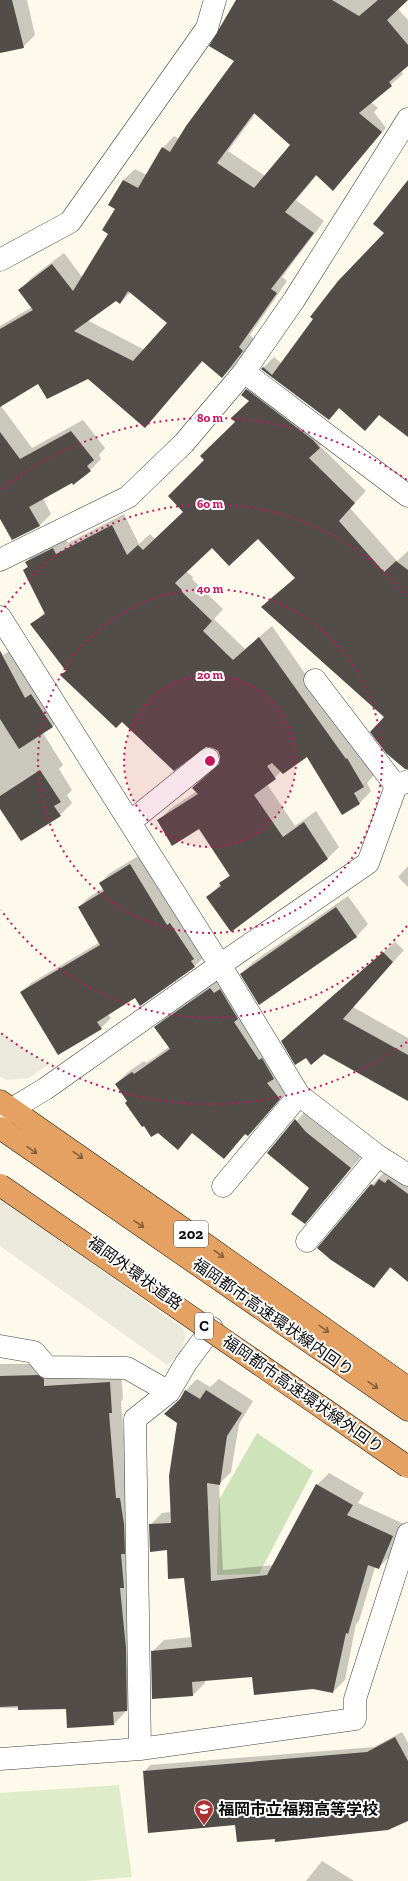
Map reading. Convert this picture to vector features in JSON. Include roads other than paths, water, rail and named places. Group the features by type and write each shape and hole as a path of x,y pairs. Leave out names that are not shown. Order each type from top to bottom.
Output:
{"highway":[{"name":"202","path":"4,1108 408,1388"},
{"name":"福岡都市高速環状線内回り","path":"0,1128 408,1410"},
{"name":"福岡外環状道路","path":"0,1176 408,1467"},
{"name":"福岡都市高速環状線外回り","path":"0,1185 408,1467"}],"street":[{"path":"0,260 70,222 207,28 215,0"},
{"path":"0,560 128,497 184,443 244,372 294,300 408,119"},
{"path":"244,372 408,496"},
{"path":"3,628 130,822 299,1094 378,1156 408,1175"},
{"path":"4,1108 45,1089 220,965 368,863 402,783 315,680"},
{"path":"130,822 208,759"},
{"path":"223,1186 299,1094"},
{"path":"307,1241 378,1156"},
{"path":"140,1749 135,1419 169,1392 186,1363 212,1328"},
{"path":"0,1346 34,1352 47,1367 127,1368 169,1392"},
{"path":"0,1758 140,1749 355,1719 355,1699 408,1534"}],"place":[{"name":"福岡市立福翔高等学校","path":"204,1826"}]}
